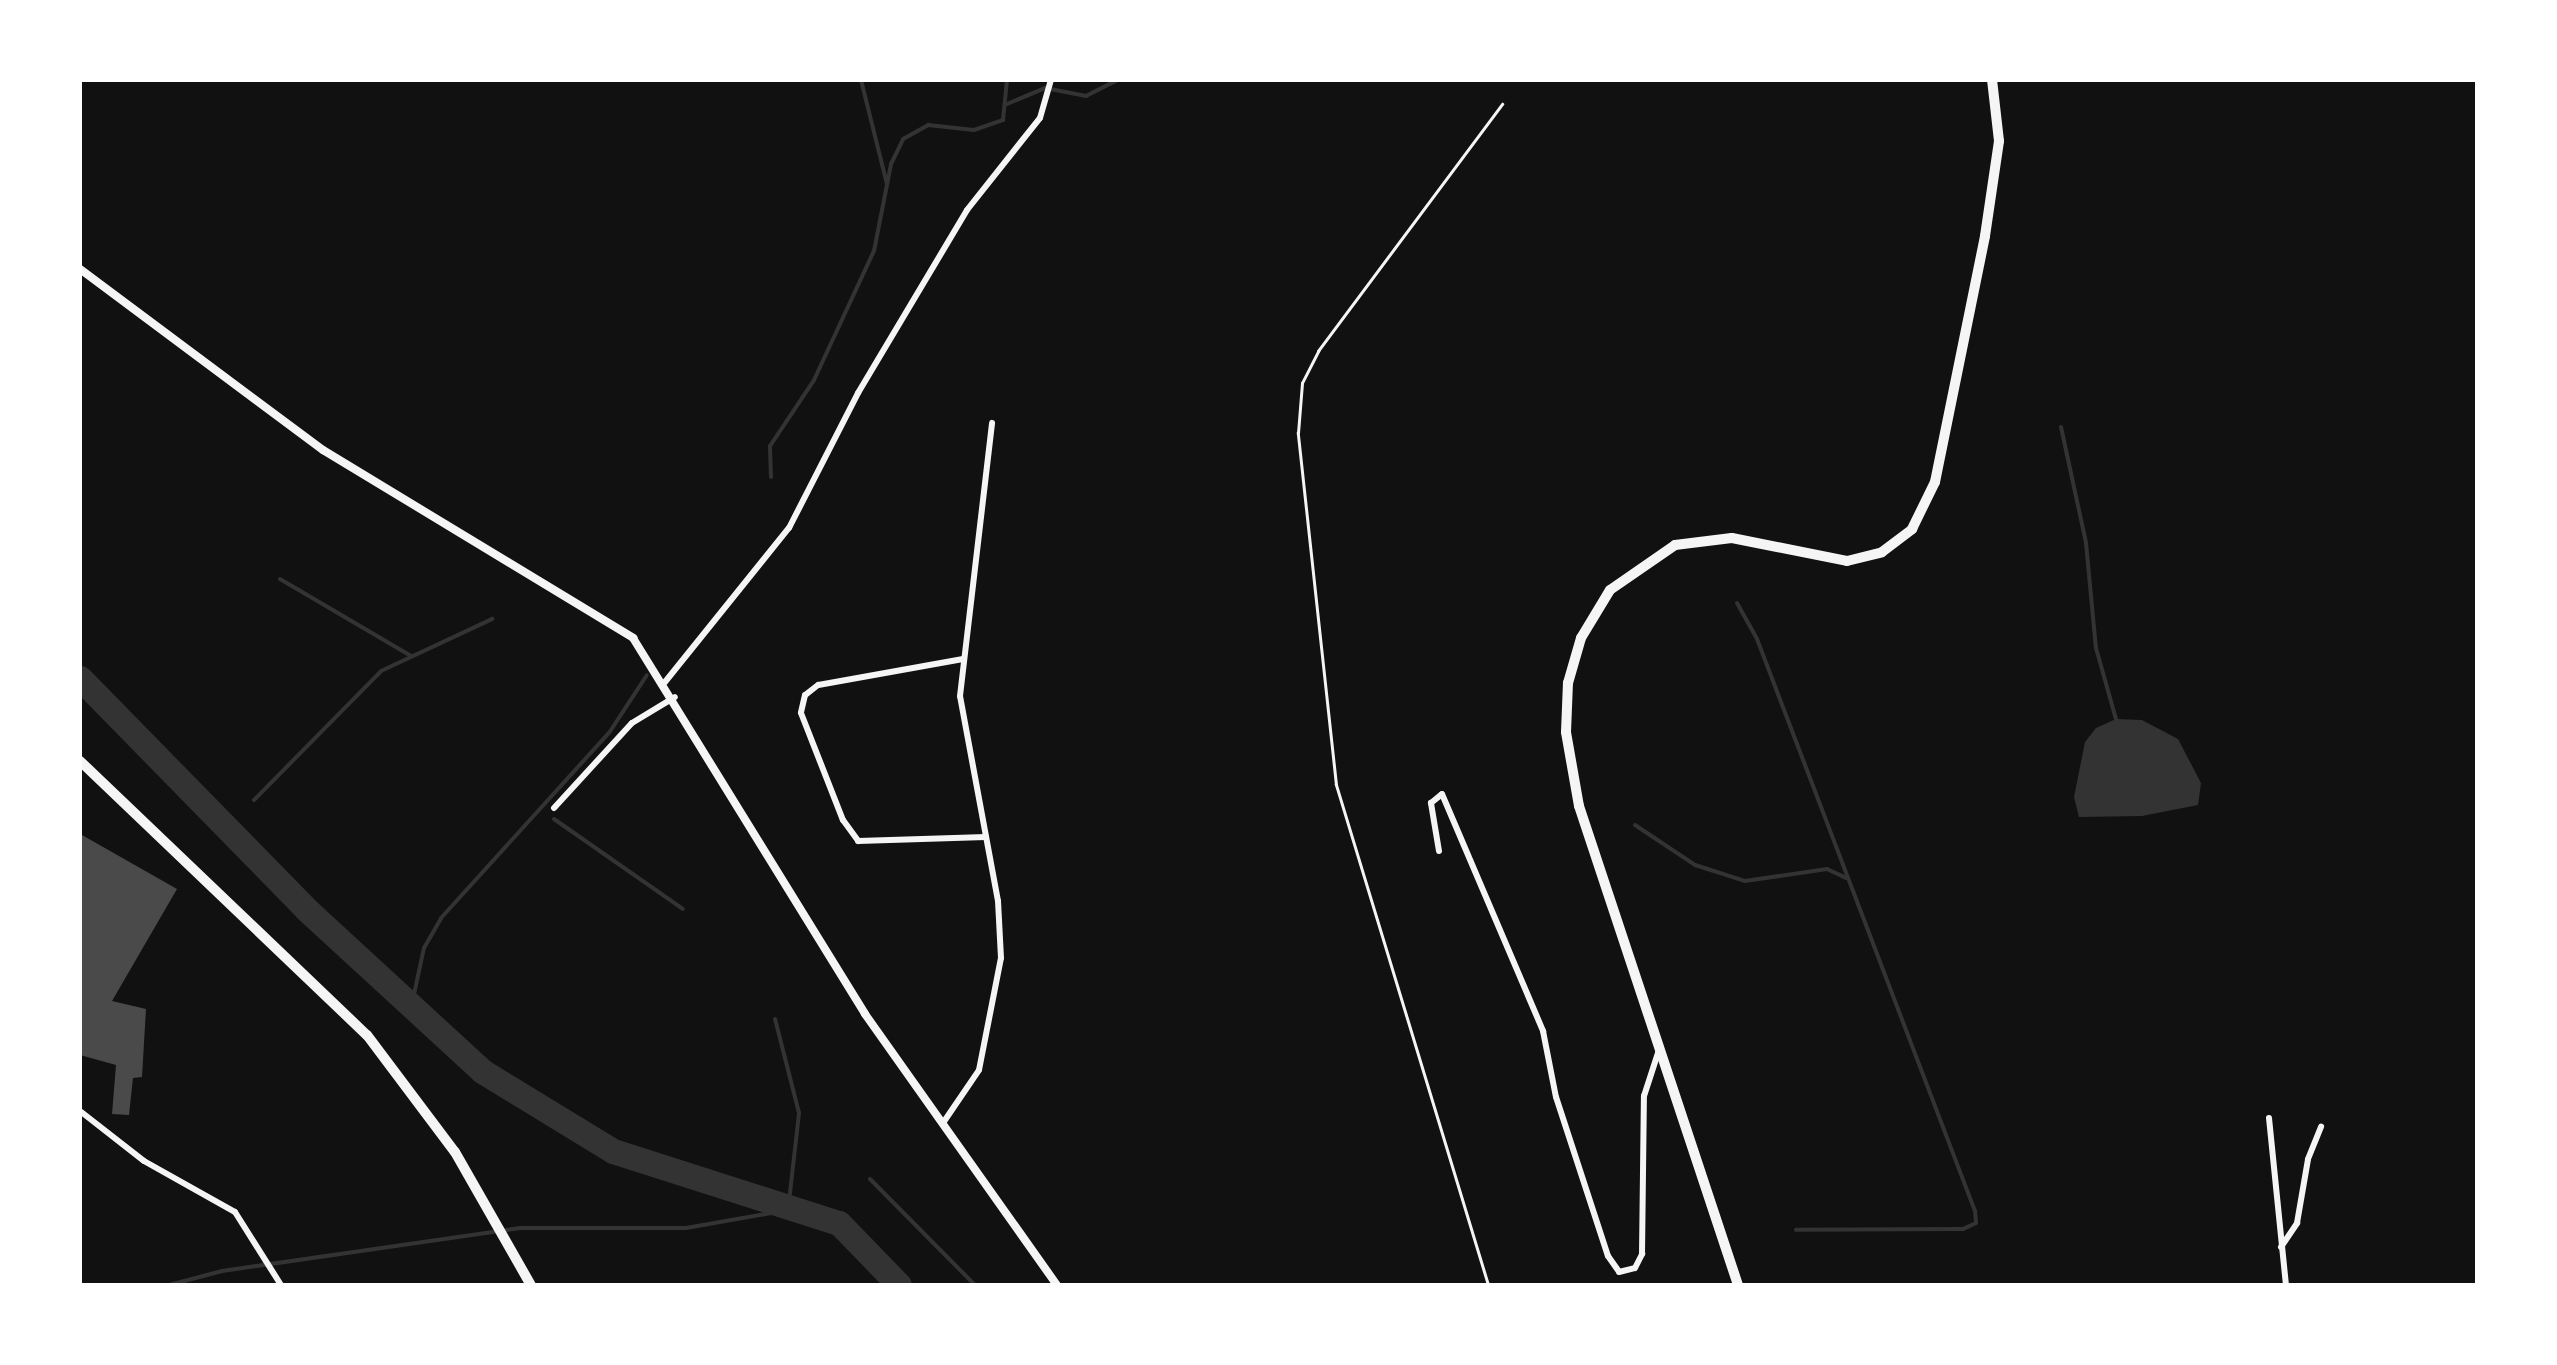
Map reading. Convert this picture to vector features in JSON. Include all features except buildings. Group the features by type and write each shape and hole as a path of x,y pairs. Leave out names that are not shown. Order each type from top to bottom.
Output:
{"main road":[{"path":"1738,1285 1573,783 1566,704 1581,638 1610,590 1675,545 1732,538 1847,561 1882,552 1912,529 1935,482 1985,236 1999,141 1992,80"},
{"path":"80,761 368,1035 422,1101 480,1192 531,1285"}],"street":[{"path":"666,682 789,528 858,393 968,210 1040,118 1050,80"},
{"path":"80,268 323,450 617,624 666,682 865,1014 1057,1285"},
{"path":"943,1123 978,1070 998,996 1000,920 961,714 963,659 992,424"},
{"path":"963,659 818,685 805,694 801,713 843,820 858,841 986,837"},
{"path":"554,808 632,723 674,697"},
{"path":"1438,851 1431,803 1442,794 1542,1032 1556,1097 1608,1256 1619,1272 1635,1268 1642,1254 1644,1096 1659,1050"},
{"path":"80,1111 135,1156 244,1222 281,1285"},
{"path":"2269,1118 2286,1285"},
{"path":"2281,1247 2297,1223 2308,1159 2321,1126"}],"path":[{"path":"1488,1285 1336,785 1298,433 1302,382 1318,351 1502,104"}],"shaded area":[{"path":"2116,719 2142,720 2178,739 2201,783 2198,805 2142,816 2079,817 2074,797 2085,742 2096,728"}],"waterway":[{"path":"861,80 887,184"},
{"path":"771,477 770,446 814,380 874,251 891,164 903,139 928,125 974,130 1003,120 1007,80"},
{"path":"1007,104 1045,88 1086,96 1117,80"},
{"path":"2061,427 2086,543 2096,648 2116,719"},
{"path":"280,579 411,656"},
{"path":"1737,603 1757,639 1975,1211 1976,1223 1963,1229 1796,1230"},
{"path":"254,800 381,671 492,619"},
{"path":"411,1008 424,948 441,918 609,733 647,675"},
{"path":"80,678 306,909 482,1071 613,1151 839,1223 899,1285"},
{"path":"554,819 683,909"},
{"path":"1635,825 1695,865 1745,881 1827,869 1846,878"},
{"path":"169,1285 222,1271 520,1228 686,1228 788,1210 799,1113 775,1019"},
{"path":"870,1179 975,1285"}]}
